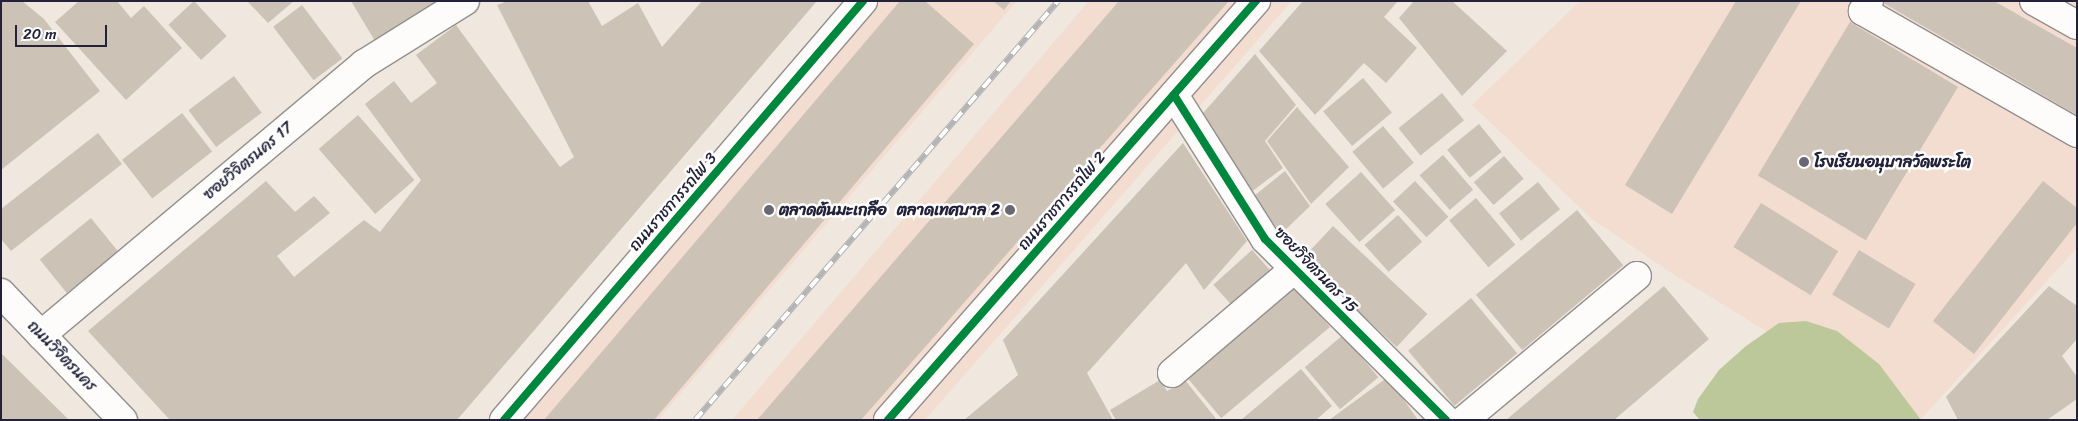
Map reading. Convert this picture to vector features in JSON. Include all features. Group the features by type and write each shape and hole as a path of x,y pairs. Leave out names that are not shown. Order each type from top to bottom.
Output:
{"street":[{"name":"ซอยวิจิตรนคร 17","path":"41,335 364,64 465,1"},
{"name":"ถนนราชการรถไฟ 3","path":"504,420 863,1"},
{"name":"ถนนราชการรถไฟ 2","path":"888,420 1256,1"},
{"path":"1869,1 1863,11 2077,133"},
{"path":"2034,1 2077,25"},
{"name":"ซอยวิจิตรนคร 15","path":"1174,95 1265,239 1446,420"},
{"path":"1172,374 1294,269"},
{"path":"1464,420 1637,276"},
{"name":"ถนนวิจิตรนคร","path":"1,293 123,420"}],"shaded area":[{"name":"ตลาดต้นมะเกลือ","path":"880,1 1017,1 658,420 521,420"},
{"name":"ตลาดเทศบาล 2","path":"1089,1 1292,1 925,420 732,420"},
{"name":"โรงเรียนอนุบาลวัดพระโต","path":"1580,1 2077,1 2077,248 1920,420 1910,420 1670,272 1592,219 1472,105"}],"green space":[{"path":"1806,321 1837,331 1879,364 1921,420 1700,420 1693,412 1698,399 1719,370 1746,346 1779,323"}],"building":[{"path":"1,1 22,1 44,19 100,91 1,170"},
{"path":"79,1 117,1 131,18 144,6 182,48 126,100 55,22"},
{"path":"194,1 227,36 201,60 168,25"},
{"path":"247,1 294,1 268,23"},
{"path":"351,1 441,1 375,41"},
{"path":"508,1 588,1 602,26 638,3 662,47 702,1 817,1 457,420 170,420 88,331 266,181 295,212 314,196 330,213 277,256 294,277 364,220 380,232 421,180 365,104 394,81 411,103 437,83 416,55 456,25 560,167 574,157 497,5"},
{"name":"ตลาดต้นมะเกลือ","path":"900,1 925,1 974,44 654,420 544,420"},
{"path":"993,1 1011,1 1004,10"},
{"path":"1119,1 1229,1 861,420 757,420"},
{"path":"1303,1 1398,1 1384,17 1417,48 1386,83 1364,63 1315,115 1259,51"},
{"path":"1414,1 1452,1 1507,51 1462,96 1399,18"},
{"path":"1736,1 1801,1 1672,214 1625,185"},
{"path":"1880,1 1994,1 2077,48 2077,115"},
{"path":"302,5 342,59 314,80 273,27"},
{"path":"1850,22 1958,87 1866,240 1758,175"},
{"path":"1255,54 1296,105 1265,141 1283,168 1250,193 1197,120"},
{"path":"234,76 262,113 216,147 188,110"},
{"path":"1363,78 1392,112 1352,146 1323,111"},
{"path":"1442,93 1464,120 1421,155 1398,128"},
{"path":"1297,107 1349,167 1311,204 1267,141"},
{"path":"182,113 212,152 152,198 122,160"},
{"path":"358,115 414,180 375,214 319,149"},
{"path":"1479,124 1502,152 1470,178 1447,150"},
{"path":"1383,126 1414,163 1383,188 1352,152"},
{"path":"98,133 122,164 11,251 1,239 1,209"},
{"path":"1183,143 1247,241 1204,290 1186,263 1087,373 1113,420 964,420 1018,375 1003,340"},
{"path":"1443,155 1473,190 1450,210 1420,175"},
{"path":"1504,156 1524,179 1493,205 1474,182"},
{"path":"1285,171 1310,206 1281,234 1254,196"},
{"path":"1361,172 1395,210 1359,242 1325,204"},
{"path":"1415,181 1448,217 1426,237 1393,201"},
{"path":"2043,181 2077,208 2077,223 1974,354 1933,321"},
{"path":"1538,182 1560,209 1521,241 1499,213"},
{"path":"1476,198 1515,245 1488,267 1449,220"},
{"path":"1761,203 1838,251 1811,295 1733,247"},
{"path":"1577,210 1623,265 1522,350 1476,295"},
{"path":"1398,215 1422,242 1389,272 1365,245"},
{"path":"91,218 118,251 67,293 40,260"},
{"path":"1333,226 1427,314 1397,347 1302,259"},
{"path":"1252,250 1273,273 1234,308 1213,285"},
{"path":"1859,250 1916,284 1889,329 1832,295"},
{"path":"1294,284 1330,327 1221,418 1185,375"},
{"path":"1664,286 1709,339 1614,420 1506,420"},
{"path":"2049,286 2077,306 2077,339 2062,356 2077,377 2077,399 2047,420 1958,420 1946,397"},
{"path":"1471,298 1517,353 1454,406 1408,351"},
{"path":"1343,335 1378,377 1340,409 1305,367"},
{"path":"1,353 69,420 1,420"},
{"path":"1301,369 1332,406 1316,420 1241,420"},
{"path":"1388,377 1418,420 1329,420"},
{"path":"1160,380 1167,391 1185,380 1217,420 1116,420 1110,410"}],"railway":[{"path":"695,420 1058,1"}],"cycle path":[{"path":"504,420 863,1"},
{"path":"888,420 1256,1"},
{"path":"1174,95 1265,239 1446,420"}],"place":[{"name":"โรงเรียนอนุบาลวัดพระโต","path":"1804,162"},
{"name":"ตลาดต้นมะเกลือ","path":"769,210"},
{"name":"ตลาดเทศบาล 2","path":"1010,210"}]}
